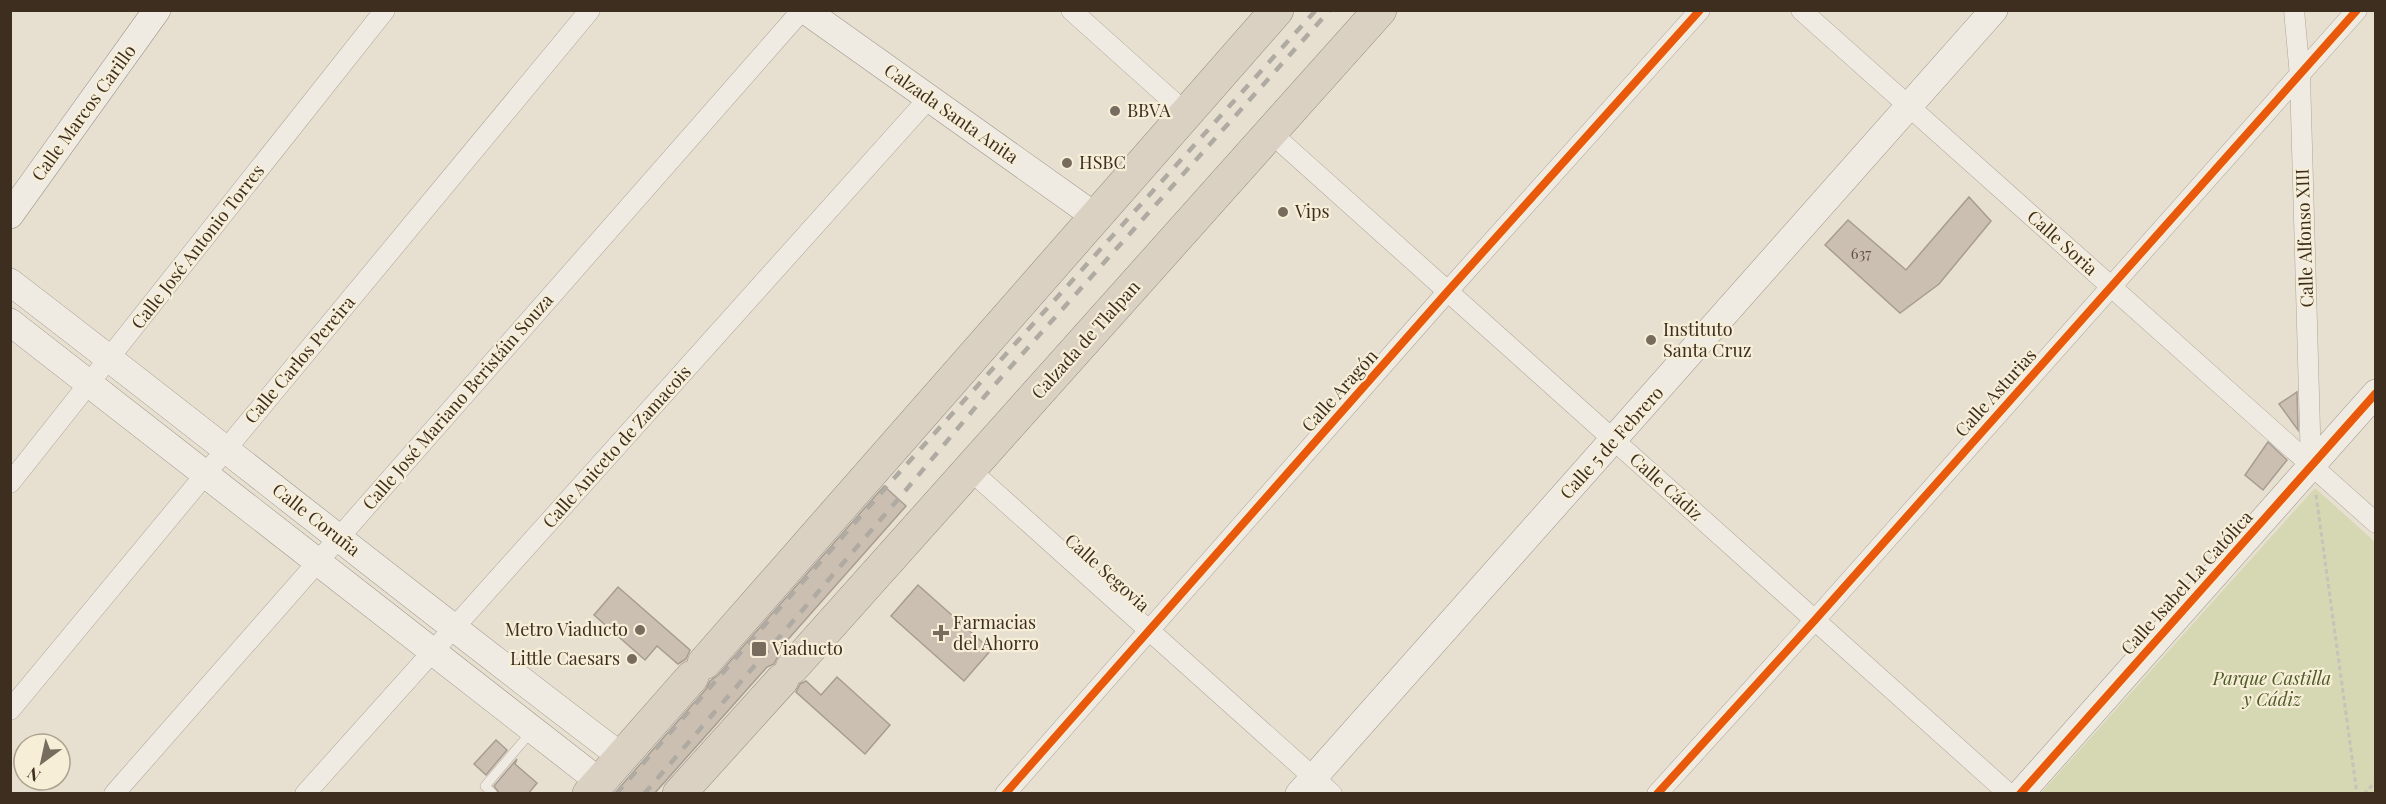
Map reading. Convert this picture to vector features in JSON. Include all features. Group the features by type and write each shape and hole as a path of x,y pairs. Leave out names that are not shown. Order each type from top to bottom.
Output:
{"highway":[{"path":"595,788 1277,10"},
{"name":"Calzada de Tlalpan","path":"679,794 1380,10"}],"street":[{"name":"Calle Marcos Carillo","path":"10,215 157,10"},
{"name":"Calle José Antonio Torres","path":"10,483 385,10"},
{"name":"Calle Carlos Pereira","path":"10,710 590,10"},
{"name":"Calzada Santa Anita","path":"804,10 1096,217"},
{"name":"Calle José Mariano Beristáin Souza","path":"114,794 804,10"},
{"path":"1071,10 1187,114"},
{"name":"Calle Aragón","path":"1005,794 1448,291 1700,10"},
{"name":"Calle Soria","path":"1801,10 2376,523"},
{"name":"Calle 5 de Febrero","path":"1315,788 1614,441 1994,10"},
{"name":"Calle Alfonso XIII","path":"2294,10 2300,76 2311,466"},
{"name":"Calle Asturias","path":"1657,794 1815,620 2357,10"},
{"name":"Calle Aniceto de Zamacois","path":"304,794 454,630 929,98"},
{"name":"Calle Cádiz","path":"1271,133 2009,794"},
{"name":"Calle Coruña","path":"10,282 110,358 454,630 622,757"},
{"name":"Calle Coruña","path":"10,322 533,729 595,788"},
{"name":"Calle Isabel La Católica","path":"2020,794 2376,393"},
{"name":"Calle Segovia","path":"970,470 1149,630 1315,788"}],"lane":[{"path":"493,794 485,786 533,729"}],"path":[{"path":"2311,466 2357,794"},
{"path":"2364,794 2376,781"}],"green space":[{"name":"Parque Castilla y Cádiz","path":"2315,488 2375,542 2375,793 2041,793"}],"building":[{"path":"1969,197 1991,221 1939,284 1900,313 1825,245 1848,220 1906,270"},
{"path":"2297,392 2298,430 2279,404"},
{"path":"2268,442 2287,460 2263,490 2245,475"},
{"name":"Metro Viaducto","path":"884,486 906,506 775,654 778,656 774,664 767,667 654,794 614,794 706,689 710,681 718,675"},
{"name":"Farmacias del Ahorro","path":"918,585 991,650 964,681 891,616"},
{"path":"618,587 690,650 686,659 678,664 657,646 645,660 594,615"},
{"path":"837,677 890,725 865,754 796,692 800,684 806,681 821,695"},
{"path":"496,740 507,750 486,775 474,764"},
{"path":"517,759 515,764 537,783 528,794 500,794 494,786"}],"railway":[{"path":"616,794 888,485 1316,10"},
{"path":"644,794 990,390 1330,10"}],"cycle path":[{"path":"1005,794 1448,291 1700,10"},
{"path":"1657,794 1815,620 2357,10"},
{"path":"2020,794 2376,393"}],"place":[{"name":"BBVA","path":"1115,111"},
{"name":"HSBC","path":"1067,163"},
{"name":"Vips","path":"1283,212"},
{"name":"Instituto Santa Cruz","path":"1651,340"},
{"name":"Metro Viaducto","path":"640,630"},
{"name":"Farmacias del Ahorro","path":"941,633"},
{"name":"Viaducto","path":"759,649"},
{"name":"Little Caesars","path":"632,659"}]}
